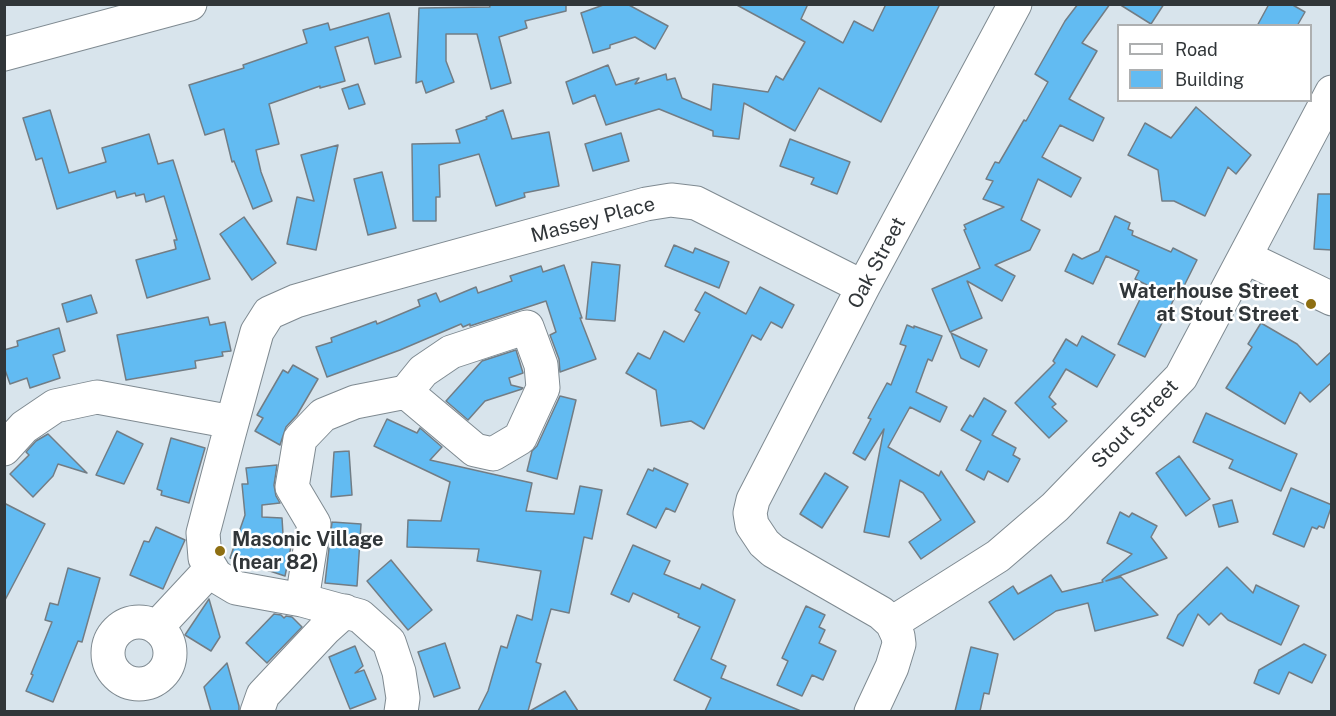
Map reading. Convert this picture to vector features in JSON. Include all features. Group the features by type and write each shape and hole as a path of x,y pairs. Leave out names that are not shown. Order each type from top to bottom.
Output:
{"street":[{"path":"4,54 190,4"},
{"name":"Oak Street","path":"892,623 880,613 772,551 756,534 750,513 758,488 1015,4"},
{"name":"Stout Street","path":"892,623 998,556 1055,507 1181,377 1332,92"},
{"name":"Massey Place","path":"212,569 205,558 203,533 257,332 269,313 296,301 646,204 671,200 696,202 863,287"},
{"path":"1245,257 1332,299"},
{"path":"302,600 314,525 292,487 300,439 323,415 355,402 406,392"},
{"path":"4,449 24,427 55,406 97,397 232,422"},
{"path":"157,627 212,569 216,576 236,588 302,600 360,616 389,642 399,672 404,698 401,711"},
{"path":"257,711 263,695 345,612"},
{"path":"871,711 892,667 899,645 892,623"}],"building":[{"path":"489,4 566,4 566,11 525,21 527,28 499,37 511,83 491,89 477,34 446,34 446,61 454,82 426,93 422,81 416,83 419,8 490,7"},
{"path":"606,4 627,4 668,26 655,49 635,37 593,53 581,13"},
{"path":"735,4 808,4 801,19 843,43 854,21 873,31 886,4 940,4 881,122 819,88 795,131 744,103 739,139 713,136 713,131 659,109 606,125 595,95 573,104 566,82 608,65 616,85 639,78 635,84 666,74 667,80 675,78 682,98 711,110 713,84 768,92 776,76 783,80 805,42"},
{"path":"1078,4 1110,4 1082,43 1097,51 1069,99 1104,118 1093,141 1060,125 1042,157 1081,178 1071,197 1038,179 1021,220 1040,230 1030,250 995,265 1015,276 1002,301 967,281 982,318 950,332 932,289 980,268 964,225 1004,207 983,199 993,181 986,179 995,162 999,163 1024,120 1026,121 1048,82 1035,74 1065,21"},
{"path":"1119,4 1164,4 1151,24"},
{"path":"1269,4 1291,4 1305,12 1298,24 1258,24"},
{"path":"389,13 401,57 375,64 368,37 335,47 345,81 320,88 320,86 269,104 279,144 256,150 261,172 272,201 253,209 234,161 232,162 224,129 205,135 189,85 244,68 243,65 307,43 303,30 328,23 330,30"},
{"path":"358,84 365,104 349,109 342,89"},
{"path":"1196,107 1251,155 1236,174 1228,167 1205,216 1174,201 1162,201 1158,170 1128,155 1145,123 1171,138"},
{"path":"50,110 69,173 106,162 102,148 149,134 158,164 173,160 210,279 147,298 136,260 176,249 174,240 177,240 164,196 146,202 144,194 136,196 135,193 117,198 115,191 57,209 42,158 36,160 23,118"},
{"path":"503,110 512,139 549,132 559,186 524,193 525,197 496,206 479,154 439,165 440,197 436,197 436,221 413,221 412,144 460,143 456,130 487,119 486,117"},
{"path":"621,133 629,161 593,171 585,144"},
{"path":"790,139 850,162 837,194 811,184 814,178 780,166"},
{"path":"338,145 316,250 287,244 297,197 314,201 301,155"},
{"path":"382,172 396,228 368,235 354,179"},
{"path":"1318,194 1332,194 1332,250 1314,249"},
{"path":"1115,216 1130,223 1128,229 1133,231 1132,235 1171,252 1173,248 1197,260 1180,294 1177,293 1145,357 1118,344 1147,285 1135,279 1139,271 1106,256 1093,284 1065,271 1073,254 1082,259 1099,251"},
{"path":"244,217 276,263 252,280 220,234"},
{"path":"674,245 693,253 695,248 729,262 719,288 665,266"},
{"path":"592,262 620,265 615,321 586,319"},
{"path":"564,265 582,318 580,318 596,359 560,372 559,359 550,335 556,332 546,301 470,326 470,324 463,327 461,324 327,377 316,347 332,342 331,338 376,321 377,324 420,306 418,300 436,293 440,302 476,287 478,293 512,281 510,276 541,266 543,272"},
{"path":"760,287 794,305 782,328 771,322 761,340 752,335 704,429 691,421 661,426 656,390 626,373 638,353 650,359 664,331 684,342 700,313 695,310 705,292 746,314"},
{"path":"91,295 97,313 67,322 62,304"},
{"path":"208,317 210,325 225,322 231,351 222,352 223,356 195,361 196,368 126,380 117,335"},
{"path":"1261,323 1297,344 1317,365 1332,351 1332,382 1310,402 1300,392 1285,424 1226,388 1252,347 1248,344"},
{"path":"907,325 942,336 932,361 928,359 916,392 947,407 940,422 910,407 888,447 939,476 941,471 975,522 921,559 909,542 941,520 923,493 900,480 889,537 864,532 884,429 865,460 853,453 887,383 891,385 906,346 900,344"},
{"path":"59,328 65,351 53,355 60,378 30,388 27,378 10,384 4,367 4,350 18,346 17,341"},
{"path":"951,333 987,350 979,367 961,358"},
{"path":"1082,336 1115,355 1097,387 1066,369 1049,397 1056,404 1052,407 1067,421 1049,438 1015,403 1055,363 1053,361 1066,339 1077,346"},
{"path":"516,350 523,373 509,378 511,385 522,389 485,401 468,420 446,401 482,361"},
{"path":"293,365 318,379 297,415 286,427 280,445 255,431 263,418 257,415 283,370 288,373"},
{"path":"560,396 576,400 557,479 527,471 532,451 537,446"},
{"path":"984,398 1006,411 992,435 1016,448 1013,455 1020,459 1008,482 988,471 984,480 966,470 981,441 961,430 970,415 973,417"},
{"path":"1206,413 1297,454 1281,491 1229,468 1233,460 1193,442"},
{"path":"387,419 417,433 420,428 442,447 430,460 532,483 526,511 574,514 580,486 602,490 592,539 584,537 569,613 551,609 536,662 541,664 528,711 478,711 488,691 501,646 507,648 517,615 532,620 541,571 477,561 479,549 407,547 408,520 441,521 450,482 374,446"},
{"path":"117,431 143,444 124,484 96,475"},
{"path":"48,434 87,473 58,464 53,476 33,497 10,474 29,455 26,452 36,441"},
{"path":"171,438 205,448 189,503 161,495 162,491 157,489"},
{"path":"349,451 352,495 331,497 334,452"},
{"path":"1179,456 1210,499 1186,516 1156,473"},
{"path":"277,465 274,485 280,503 262,505 262,517 282,518 283,534 293,537 285,576 230,558 245,515 242,484 248,484 246,468"},
{"path":"654,468 688,484 675,512 666,508 656,528 627,514 648,469 653,471"},
{"path":"825,473 848,487 822,528 800,514"},
{"path":"1291,488 1332,505 1324,528 1312,527 1304,547 1273,534"},
{"path":"1232,500 1238,522 1219,527 1213,505"},
{"path":"4,503 45,524 4,602"},
{"path":"1120,512 1129,517 1132,513 1157,526 1151,537 1167,558 1106,581 1121,577 1158,615 1095,631 1088,603 1056,611 1014,640 989,602 1013,586 1018,594 1051,575 1062,592 1103,582 1102,580 1132,554 1107,543"},
{"path":"332,522 361,524 357,586 325,583"},
{"path":"156,527 185,540 163,589 130,575 144,541 149,542"},
{"path":"633,545 670,561 664,574 700,589 702,584 735,600 711,659 726,666 721,678 801,711 705,711 711,698 674,680 700,627 678,617 679,614 633,593 629,602 611,594"},
{"path":"391,560 432,610 408,630 367,581"},
{"path":"1227,567 1253,593 1256,585 1299,606 1281,645 1228,620 1221,613 1209,625 1198,614 1183,646 1167,638 1178,615"},
{"path":"68,568 100,578 82,642 78,641 53,702 26,691 52,622 45,620 50,603 58,605"},
{"path":"209,599 220,637 211,651 185,635"},
{"path":"806,606 825,615 819,627 825,630 819,643 836,651 823,680 812,675 802,696 777,685 788,661 782,658"},
{"path":"274,614 284,618 292,617 302,627 267,663 246,643"},
{"path":"445,643 460,688 434,697 418,652"},
{"path":"1304,644 1326,655 1312,683 1289,672 1279,694 1254,683 1259,670"},
{"path":"355,646 363,666 355,673 364,670 376,699 350,709 329,657"},
{"path":"971,647 998,654 989,694 984,693 980,711 955,711"},
{"path":"227,663 239,711 211,711 204,687"},
{"path":"565,691 578,711 530,711"}],"place":[{"name":"Waterhouse Street at Stout Street","path":"1311,304"},
{"name":"Masonic Village (near 82)","path":"220,551"}]}
